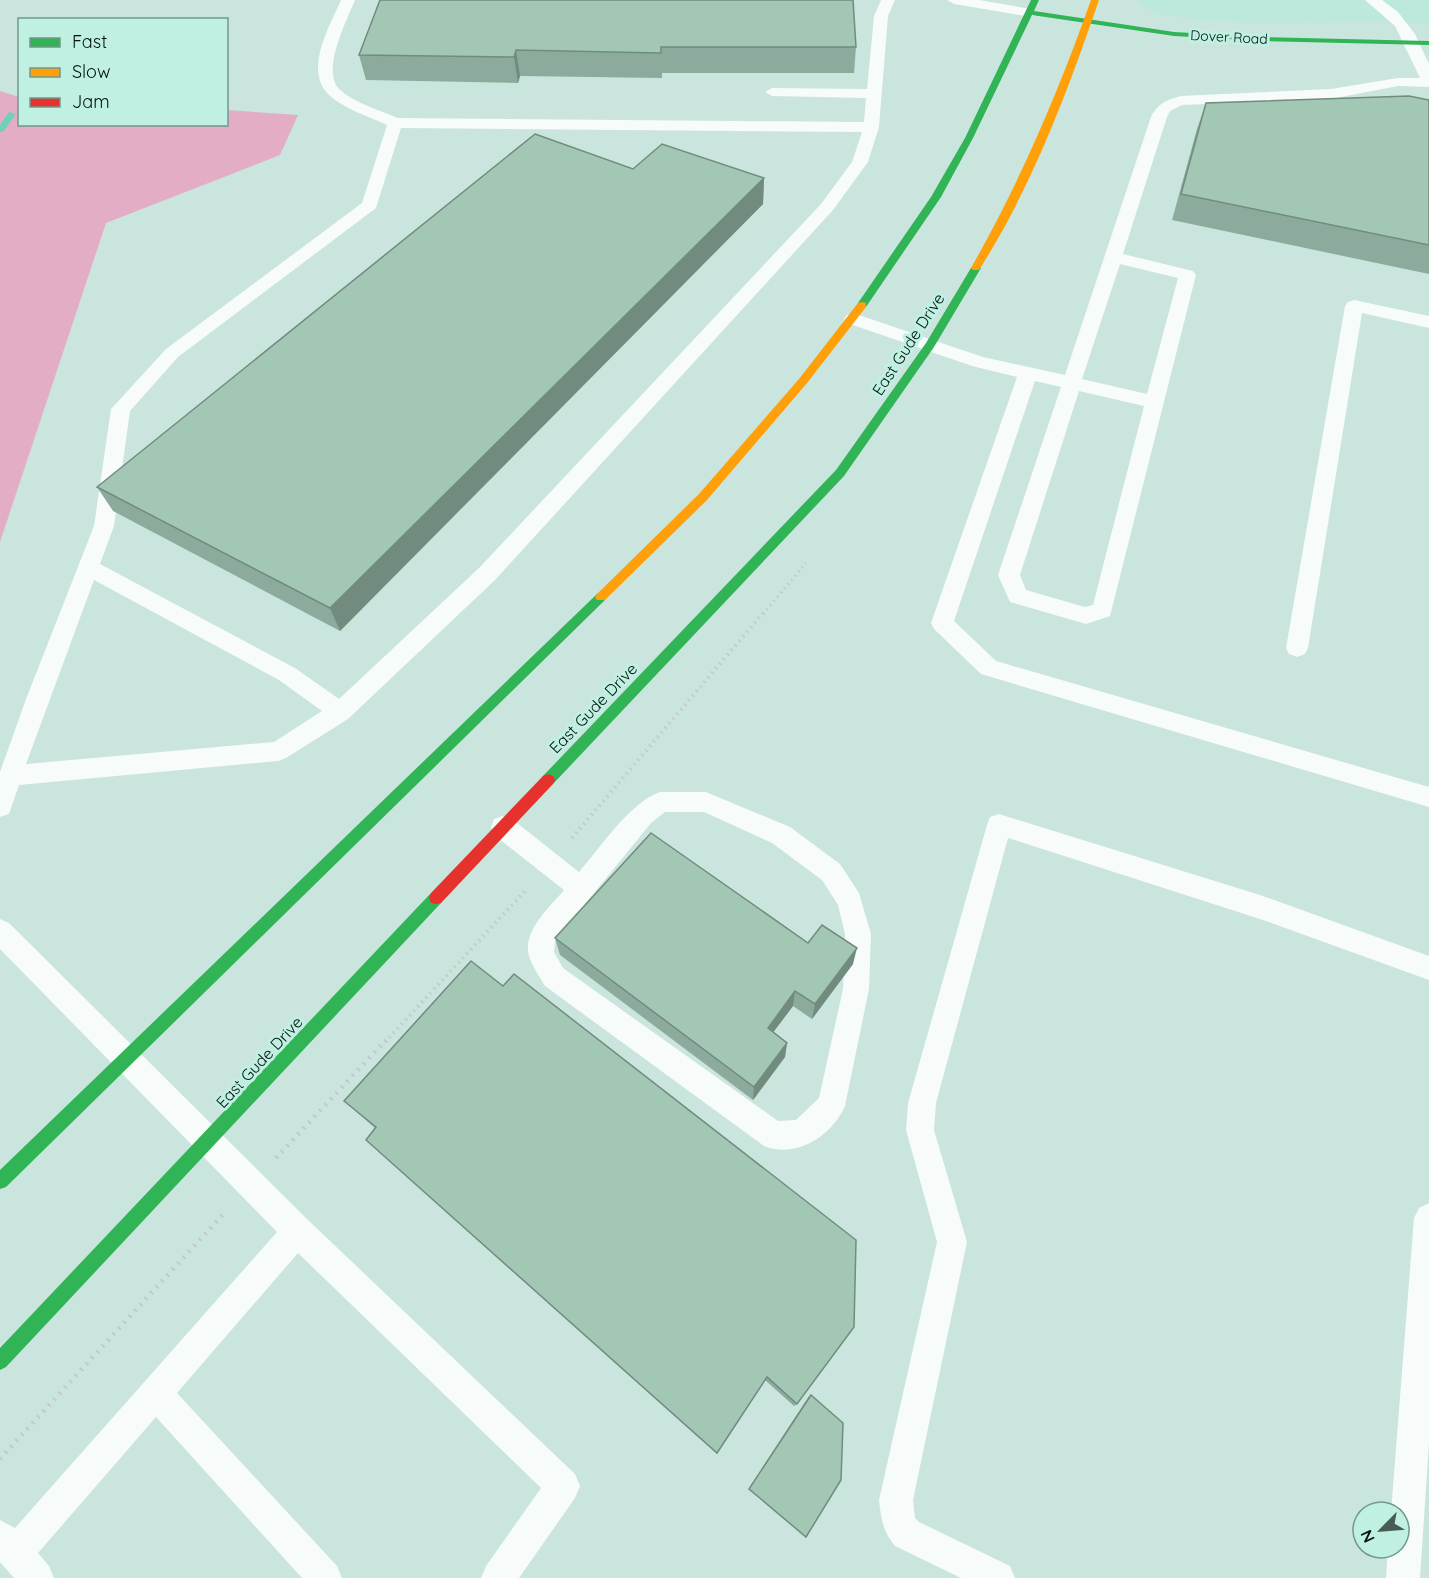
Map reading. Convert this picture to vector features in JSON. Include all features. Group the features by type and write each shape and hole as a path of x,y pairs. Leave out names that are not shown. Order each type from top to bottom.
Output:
{"main road":[{"name":"East Gude Drive","path":"0,1361 840,473 930,345 990,245 1047,128 1089,22 1095,0"},
{"name":"Dover Road","path":"1033,6 1089,22 1215,37 1429,43"},
{"path":"0,1181 703,497 853,319 936,197 969,138 1033,6"}],"lane":[{"path":"348,0 324,64 326,81 334,92 395,123 871,128"},
{"path":"11,776 278,751 340,712 487,574 827,207 860,162 871,128 881,16 888,0"},
{"path":"954,0 1033,6"},
{"path":"1113,258 1187,275 1102,610 1086,616 1018,596 1009,575 1161,110 1169,104 1181,101 1331,94 1398,82 1429,82 1412,42 1395,14 1386,6 1372,0"},
{"path":"772,92 875,94"},
{"path":"0,807 37,699 104,526 121,410 172,353 370,205 395,123"},
{"path":"1298,648 1354,306 1429,322"},
{"path":"853,319 980,362 1155,402"},
{"path":"1028,373 942,623 989,668 1429,796"},
{"path":"88,567 287,674 340,712"},
{"path":"660,802 706,802 781,835 831,872 850,901 858,934 856,988 831,1106 802,1134 774,1136 554,977 541,954 542,937 581,888 642,816 660,802"},
{"path":"998,1578 907,1534 899,1525 896,1500 952,1242 920,1130 922,1103 999,825 1260,907 1429,968"},
{"path":"503,827 581,888"},
{"path":"0,931 297,1231 563,1486 498,1578"},
{"path":"1403,1578 1429,1218"},
{"path":"17,1556 155,1393 297,1231"},
{"path":"155,1393 325,1578"}],"shaded area":[{"path":"1137,0 1429,0 1429,24 1395,22 1246,23 1200,20 1152,13"},
{"path":"0,91 18,97 18,126 228,126 228,110 298,115 280,155 106,223 0,542"}],"building":[{"path":"380,0 853,0 856,47 661,47 661,53 516,50 514,57 359,55"},
{"path":"1409,96 1429,100 1429,245 1181,194 1206,103"},
{"path":"535,134 633,169 662,144 764,178 330,608 97,487"},
{"path":"651,833 808,943 822,925 857,948 815,1004 795,991 768,1028 787,1043 754,1087 555,938"},
{"path":"471,961 503,986 514,974 856,1240 854,1327 797,1404 767,1377 717,1453 366,1140 376,1127 344,1101"},
{"path":"811,1395 843,1423 841,1480 806,1537 749,1489"}],"waterway":[{"path":"0,130 12,114"}],"traffic: fast":[{"path":"862,305 936,197 969,138 1035,0"},
{"path":"1031,13 1174,34 1264,39 1429,43"},
{"path":"548,780 840,473 930,345 976,268"},
{"path":"0,1181 601,597"},
{"path":"0,1361 436,898"}],"traffic: slow":[{"path":"976,268 1011,204 1043,137 1095,0"},
{"path":"601,597 703,497 803,381 862,305"}],"traffic: jam":[{"path":"436,898 548,780"}]}
